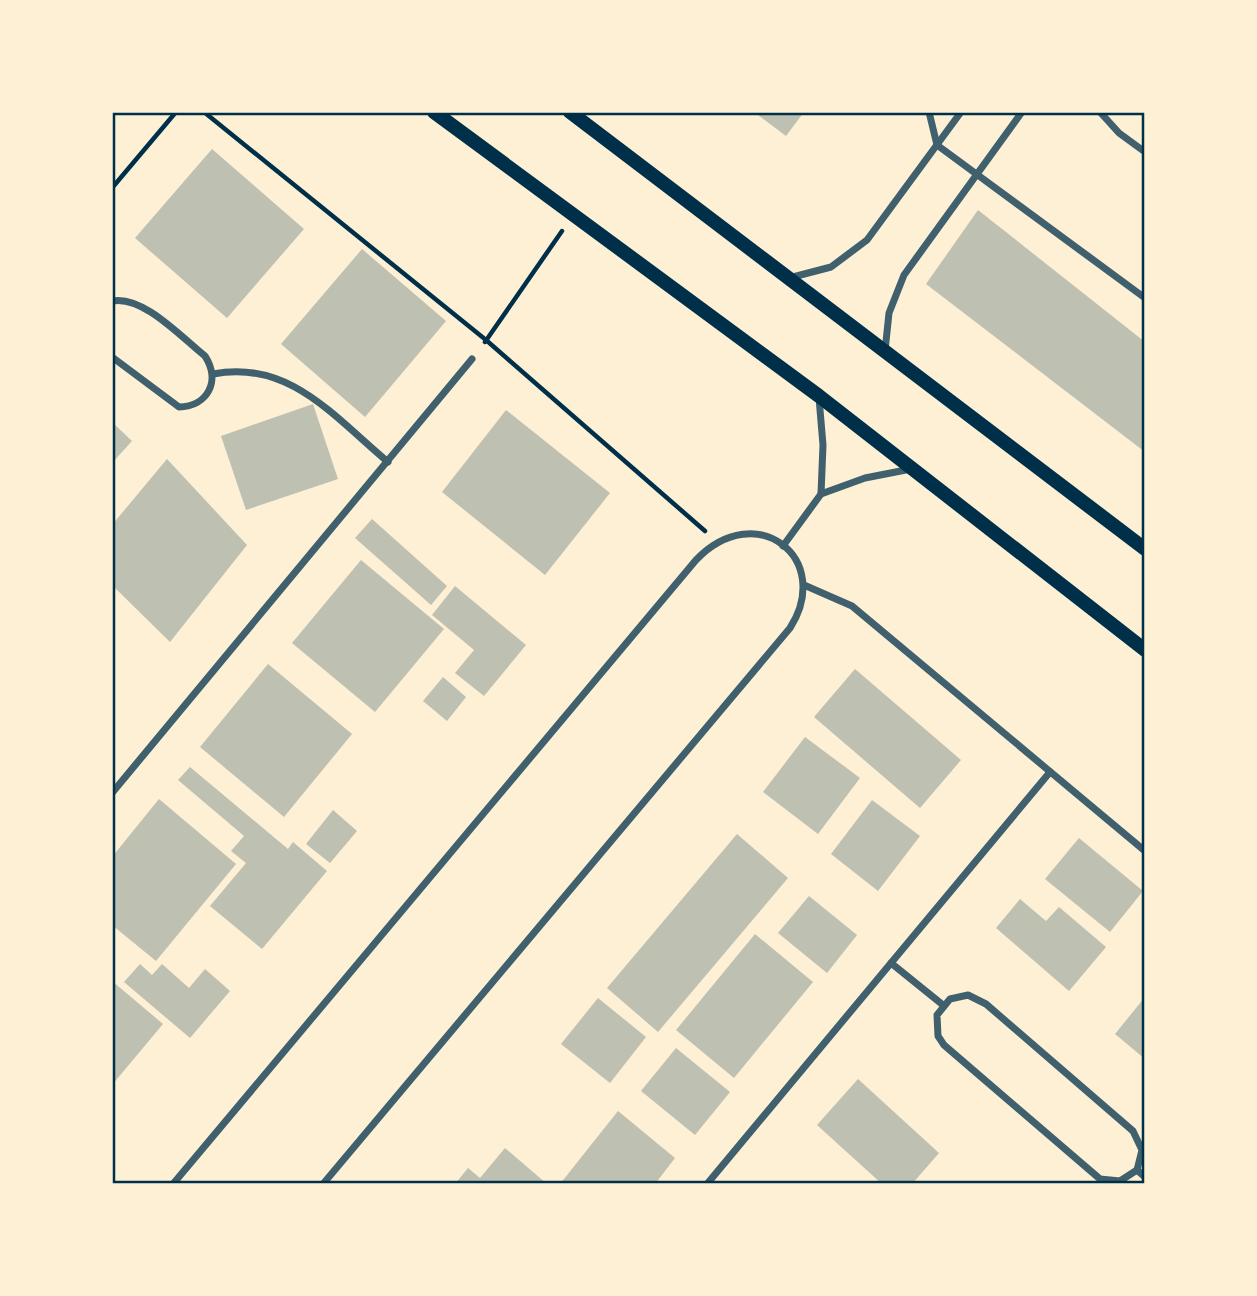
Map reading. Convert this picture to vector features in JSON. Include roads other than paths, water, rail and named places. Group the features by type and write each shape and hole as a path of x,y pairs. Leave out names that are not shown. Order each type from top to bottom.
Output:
{"main road":[{"path":"434,112 819,396 1145,650"},
{"path":"570,112 1145,548"}],"street":[{"path":"929,112 937,145 1145,298"},
{"path":"789,278 831,267 867,240 961,112"},
{"path":"885,352 888,313 904,275 1022,112"},
{"path":"1100,112 1119,133 1145,152"},
{"path":"112,301 132,300 205,356 213,374 210,391 197,404 179,407 112,357"},
{"path":"112,793 472,359"},
{"path":"213,374 251,370 286,380 388,461"},
{"path":"783,546 821,494 823,445 819,396"},
{"path":"821,494 865,478 912,468"},
{"path":"173,1184 695,561 716,541 729,535 751,533 771,538 783,546 794,557 804,585 804,600 790,628 323,1184"},
{"path":"804,585 852,606 1145,851"},
{"path":"706,1184 1050,772"},
{"path":"891,963 943,1005"},
{"path":"959,996 978,998 986,1004 1133,1131 1142,1150 1137,1170 1120,1181 1100,1179 1091,1172 944,1045 935,1026 943,1005 959,996"},
{"path":"1137,1170 1145,1177"}]}
